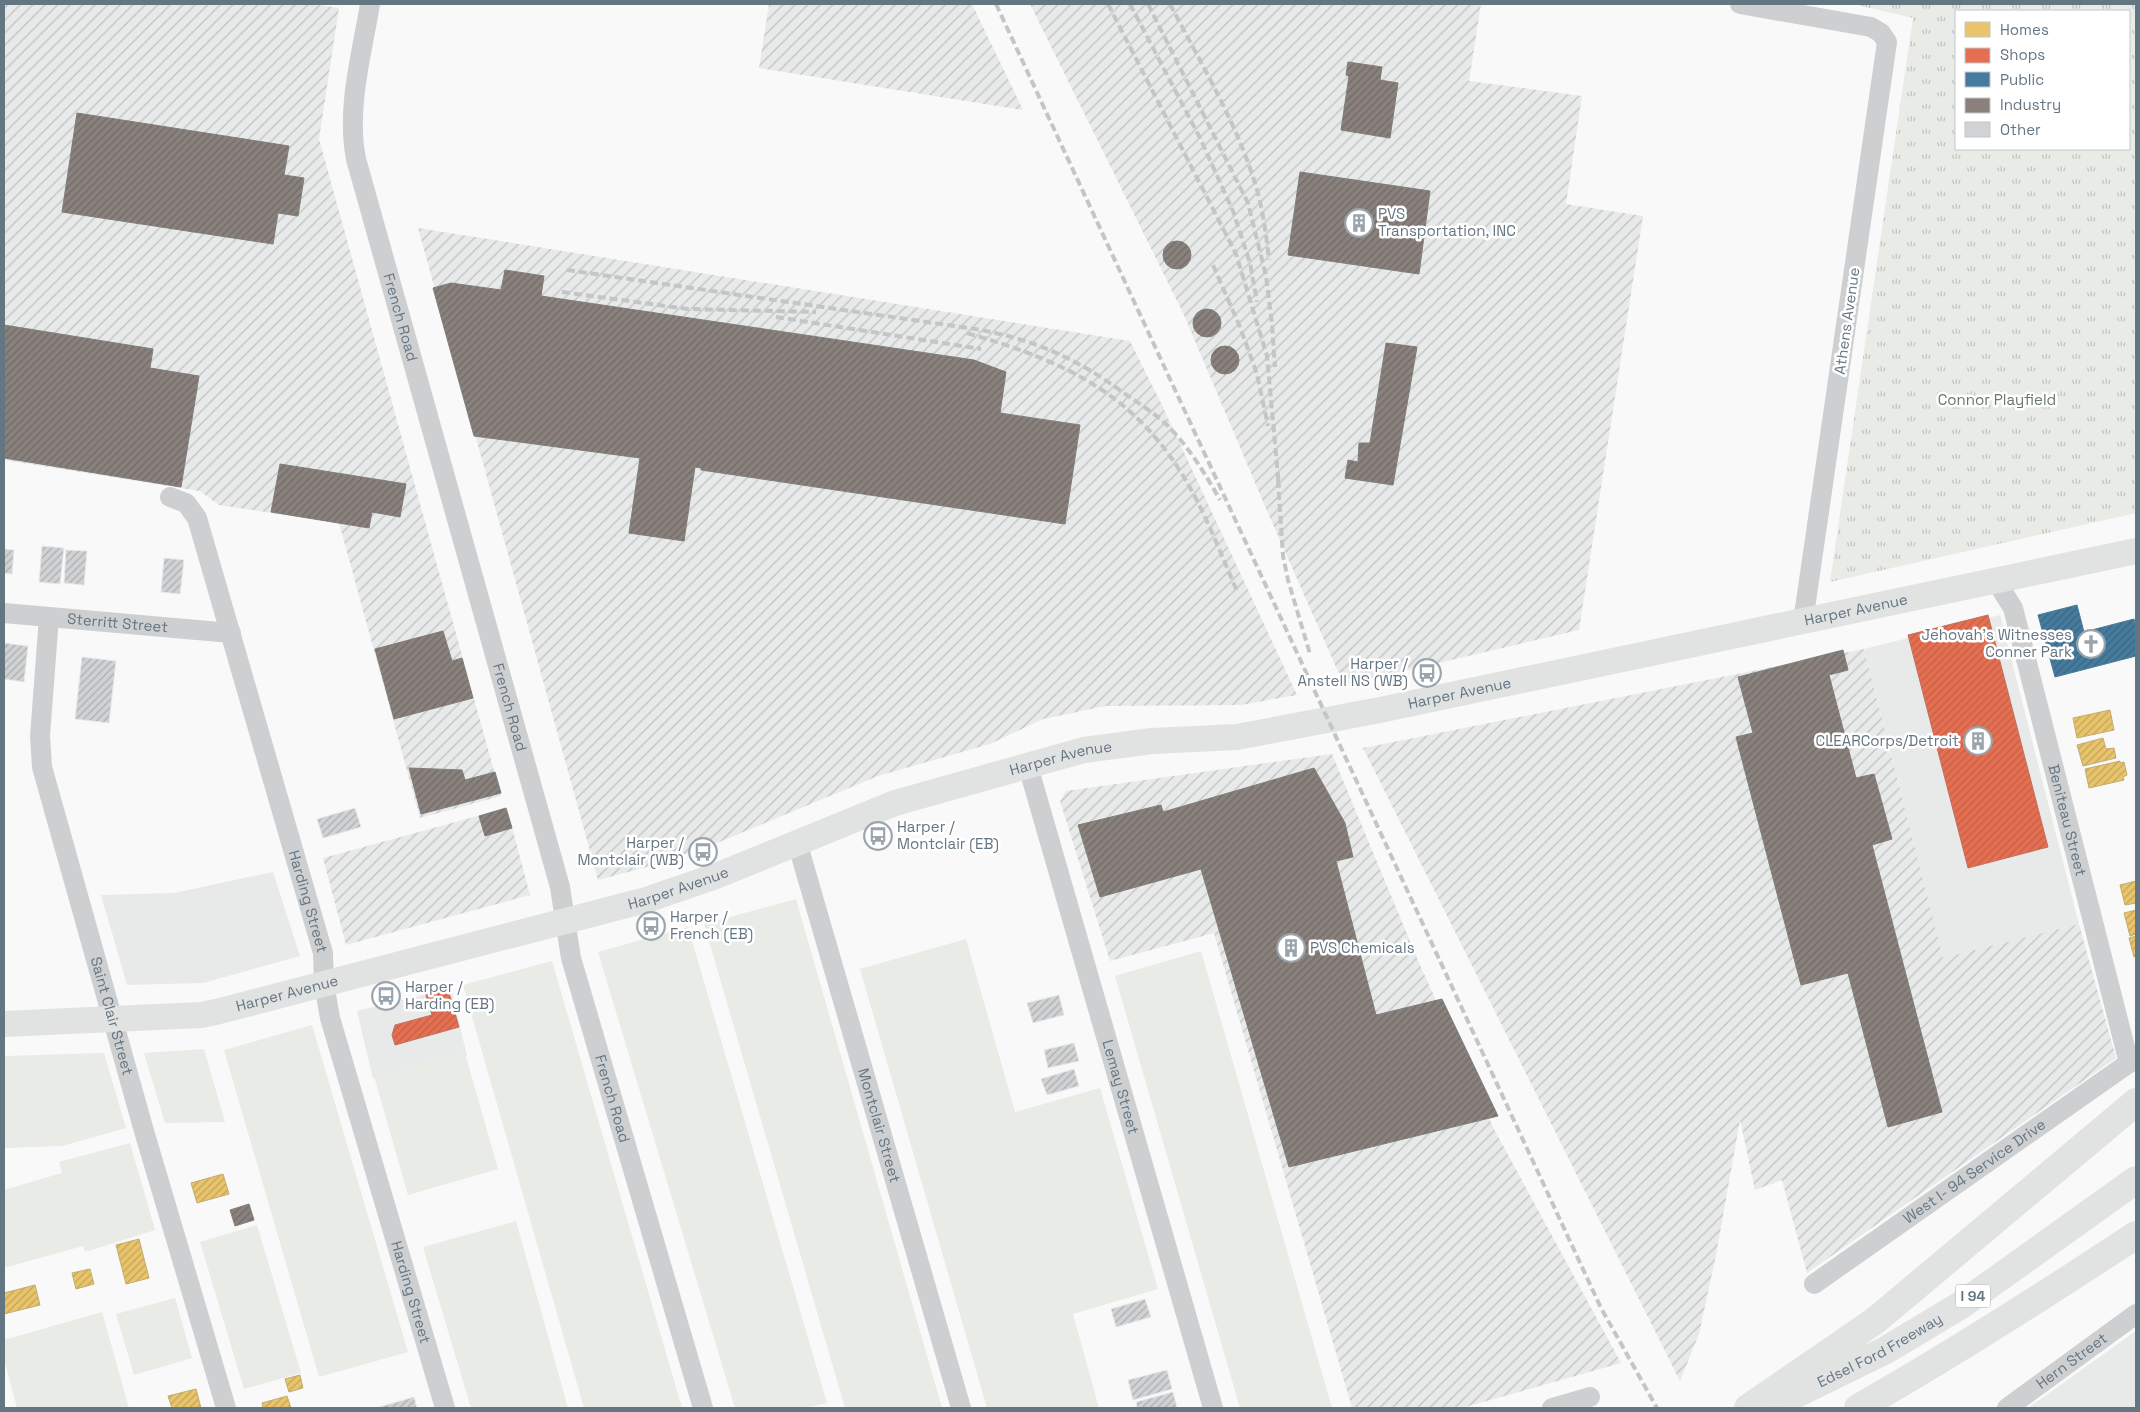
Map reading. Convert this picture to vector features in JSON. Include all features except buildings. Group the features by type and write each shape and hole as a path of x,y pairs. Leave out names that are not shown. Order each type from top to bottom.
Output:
{"highway":[{"path":"1748,1408 1876,1320 2136,1102"},
{"name":"Edsel Ford Freeway","path":"1764,1408 1798,1394 1886,1350 1961,1305 2133,1182"},
{"name":"I 94","path":"1858,1408 1933,1365 2136,1235"}],"main road":[{"name":"Harper Avenue","path":"4,1024 201,1015 565,922 680,889 895,803 1084,750 1152,741 1237,737 1380,710 2136,551"}],"street":[{"name":"French Road","path":"370,4 352,124 356,159 560,887 571,958 703,1408"},
{"name":"Athens Avenue","path":"1740,4 1871,27 1881,33 1887,42 1803,622"},
{"name":"Harding Street","path":"170,498 186,503 197,518 323,953 324,984 330,1018 445,1408"},
{"name":"Beniteau Street","path":"1996,581 2012,608 2133,1061"},
{"name":"Sterritt Street","path":"4,612 231,633"},
{"name":"Saint Clair Street","path":"49,617 40,736 42,767 112,1020 226,1408"},
{"name":"Lemay Street","path":"1028,766 1214,1408"},
{"name":"Montclair Street","path":"797,842 961,1408"},
{"name":"West I- 94 Service Drive","path":"1814,1284 2133,1061"},
{"name":"Hern Street","path":"2007,1408 2136,1314"},
{"path":"1552,1408 1590,1397"}],"shaded area":[{"path":"4,4 312,4 339,8 319,139 501,796 420,818 339,523 219,505 200,491 4,460"},
{"path":"769,4 972,4 1023,110 759,68"},
{"path":"1030,4 1481,4 1469,81 1582,96 1566,204 1643,216 1579,630 1344,685 1267,511 1184,315"},
{"path":"418,228 1130,341 1162,405 1297,695 1241,705 1106,706 1043,719 990,744 878,776 712,845 658,864 598,880"},
{"path":"2000,615 2079,924 1943,959 1864,649"},
{"path":"1864,649 1943,958 2079,924 2116,1058 1807,1273 1782,1180 1755,1190 1740,1120 1716,1255 1699,1334 1680,1381 1363,748"},
{"name":"PVS Chemicals","path":"1332,754 1420,965 1494,1129 1621,1363 1462,1408 1352,1408 1214,933 1110,961 1060,801 1066,791"},
{"path":"507,808 530,895 346,945 323,858"},
{"path":"273,872 300,956 203,983 127,985 101,895 174,893"},
{"path":"451,988 467,1056 373,1079 357,1011"},
{"path":"2136,1331 2136,1408 2028,1408"}],"green space":[{"name":"Connor Playfield","path":"1853,4 2136,4 2136,513 1830,582 1913,18"},
{"path":"796,899 942,1408 845,1408 704,924"},
{"path":"688,927 827,1403 805,1408 735,1408 598,952"},
{"path":"966,939 1015,1112 1100,1088 1158,1289 1073,1314 1099,1408 987,1408 860,969"},
{"path":"1201,951 1332,1408 1240,1408 1115,976"},
{"path":"552,961 682,1408 584,1408 463,985"},
{"path":"312,1025 408,1352 319,1377 224,1050"},
{"path":"204,1049 225,1122 165,1123 144,1053"},
{"path":"464,1050 498,1169 408,1195 374,1076"},
{"path":"104,1053 126,1128 62,1146 4,1148 4,1056"},
{"path":"130,1143 155,1230 85,1252 83,1246 4,1268 4,1190 62,1173 59,1162"},
{"path":"516,1221 568,1408 471,1408 423,1247"},
{"path":"257,1225 301,1373 244,1389 200,1242"},
{"path":"175,1298 192,1358 134,1375 116,1314"},
{"path":"102,1312 129,1408 17,1408 4,1359 4,1340"}],"railway":[{"path":"996,4 1601,1308 1657,1408"},
{"path":"1108,4 1236,254 1267,356 1279,487"},
{"path":"1130,4 1200,138 1233,211 1250,263 1257,302"},
{"path":"1148,4 1248,203 1266,276 1275,367"},
{"path":"1170,4 1215,89 1245,154 1259,197 1269,260"},
{"path":"1213,265 1240,327 1257,374 1268,426"},
{"path":"567,270 975,329 1034,344 1070,359 1104,379 1146,408 1170,428 1191,453 1220,500"},
{"path":"562,292 688,309 816,312"},
{"path":"776,317 981,349"},
{"path":"967,333 1038,357 1070,371 1099,388 1126,408 1151,432 1173,461 1194,495 1237,591"},
{"path":"1278,480 1283,556 1288,580 1310,654"}],"place":[{"name":"PVS Transportation, INC","path":"1359,223"},
{"name":"Jehovah's Witnesses Conner Park","path":"2091,644"},
{"name":"Harper / Anstell NS (WB)","path":"1427,673"},
{"name":"CLEARCorps/Detroit","path":"1978,741"},
{"name":"Harper / Montclair (EB)","path":"878,836"},
{"name":"Harper / Montclair (WB)","path":"703,852"},
{"name":"Harper / French (EB)","path":"651,926"},
{"name":"PVS Chemicals","path":"1291,948"},
{"name":"Harper / Harding (EB)","path":"386,996"}]}
